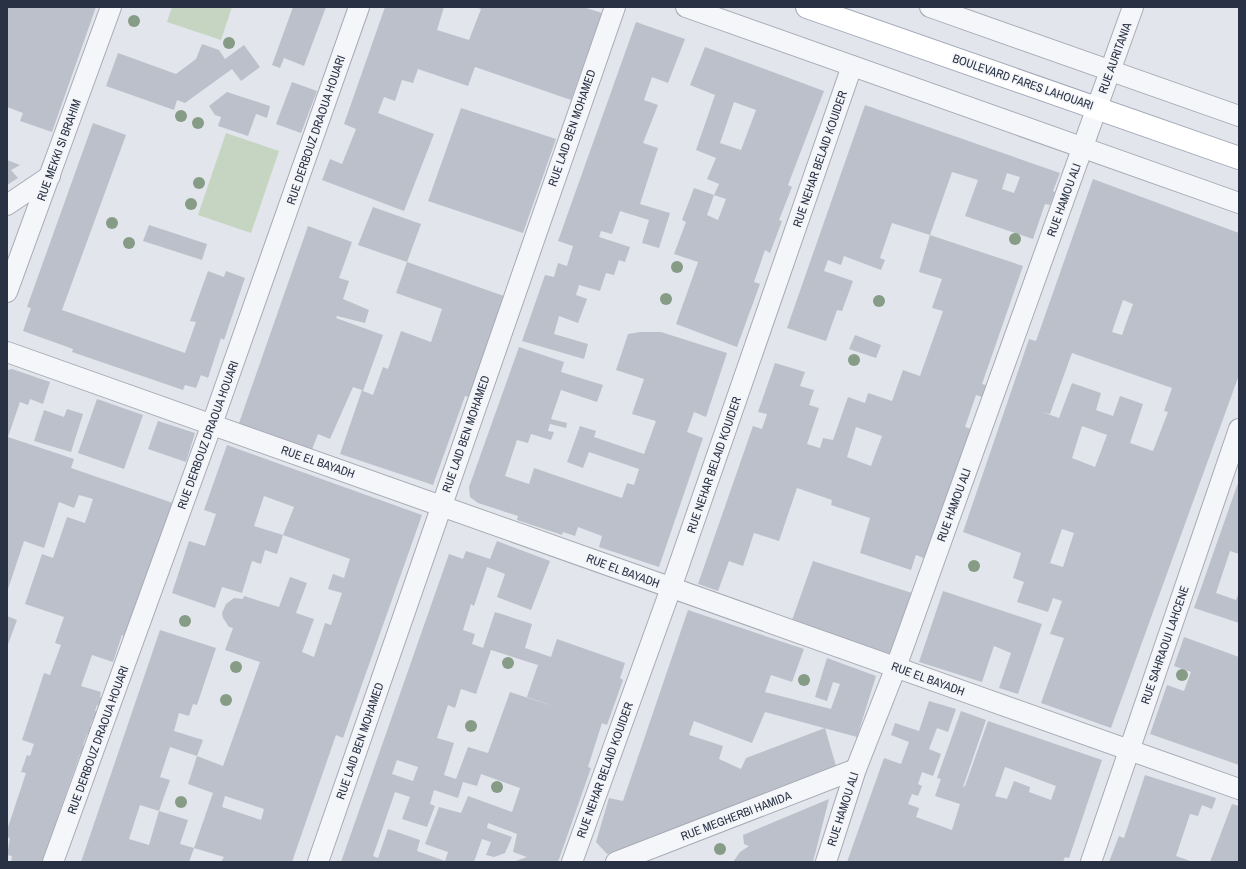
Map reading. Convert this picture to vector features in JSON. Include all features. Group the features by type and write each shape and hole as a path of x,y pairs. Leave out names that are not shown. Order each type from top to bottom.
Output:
{"main road":[{"name":"BOULEVARD FARES LAHOUARI","path":"807,7 1239,158"}],"street":[{"name":"RUE MEKKI SI BRAHIM","path":"7,292 111,7"},
{"name":"RUE DERBOUZ DRAOUA HOUARI","path":"53,862 212,424 359,7"},
{"name":"RUE LAID BEN MOHAMED","path":"318,862 615,7"},
{"path":"686,7 1239,203"},
{"path":"930,7 1239,116"},
{"name":"RUE AURITANIA","path":"1083,147 1133,7"},
{"name":"RUE NEHAR BELAID KOUIDER","path":"572,862 671,588 852,66"},
{"name":"RUE HAMOU ALI","path":"826,862 856,769 896,667 1083,147"},
{"path":"7,205 50,176"},
{"name":"RUE EL BAYADH","path":"7,352 1239,789"},
{"name":"RUE SAHRAOUI LAHCENE","path":"1091,862 1239,429"},
{"name":"RUE MEGHERBI HAMIDA","path":"616,862 856,769"}],"green space":[{"path":"172,7 232,7 221,40 167,22"},
{"path":"226,133 279,151 251,233 198,215"}],"building":[{"path":"7,7 96,7 52,132 20,121 23,113 7,107"},
{"path":"293,7 326,7 304,66 284,58 280,68 272,65"},
{"path":"385,7 444,7 437,30 469,40 481,9 475,7 583,7 602,13 571,100 475,67 468,86 418,69 413,83 402,80 395,101 384,97 378,113 434,134 404,211 322,180 330,159 342,164 356,129 344,124"},
{"path":"636,22 685,39 668,83 652,77 644,100 658,105 643,143 658,148 640,204 670,213 659,248 642,243 649,220 620,211 612,234 601,231 599,237 630,247 625,262 619,260 614,275 606,273 600,291 579,285 576,295 587,299 578,323 559,316 554,334 588,344 584,359 522,341 545,275 554,277 558,263 567,266 573,246 558,241"},
{"path":"202,44 219,50 225,59 244,45 260,67 241,81 232,69 185,103 177,100 174,110 106,86 118,53 176,74 196,59"},
{"path":"705,47 824,91 788,185 792,187 779,220 782,221 770,253 765,250 754,282 760,284 737,347 676,324 698,262 674,254 686,222 682,220 694,188 714,195 719,184 707,179 716,158 696,150 715,95 690,85","holes":["734,102 756,110 741,150 720,143","714,195 726,199 718,220 707,215"]},
{"path":"292,82 317,91 301,133 276,124"},
{"path":"227,92 270,106 267,118 256,114 248,136 218,126 221,117 215,115 209,106"},
{"path":"865,105 1060,173 1053,191 1055,192 1050,205 1045,204 1033,239 965,216 978,180 952,172 930,235 892,223 880,258 885,260 881,270 844,256 841,265 828,260 824,271 853,281 842,311 837,310 826,341 787,328","holes":["1007,173 1020,177 1014,193 1002,189"]},
{"path":"461,108 556,139 523,233 428,201"},
{"path":"93,123 126,135 62,310 185,353 196,322 190,321 208,271 224,277 226,271 245,278 224,340 221,338 208,378 201,375 196,388 185,385 183,390 72,352 73,349 23,331 31,308 27,307"},
{"path":"7,160 20,165 11,170 18,178 7,185"},
{"path":"1093,179 1239,233 1239,375 1111,728 1041,703 1064,638 1050,634 1062,601 1053,598 1048,612 1017,602 1024,582 1013,578 1021,553 963,532 1029,339 1036,341","holes":["1123,300 1133,304 1122,335 1112,332","1072,353 1172,388 1164,411 1168,412 1153,451 1130,443 1143,404 1120,396 1113,416 1096,410 1101,393 1072,383 1059,418 1042,412 1050,414","1082,426 1107,435 1095,467 1072,458","1062,529 1074,533 1063,567 1050,563"]},
{"path":"373,207 421,224 407,262 358,245"},
{"path":"149,225 207,244 202,260 143,241"},
{"path":"308,226 352,242 339,278 349,281 343,299 369,310 365,323 337,316 336,318 383,335 363,391 373,395 383,367 388,369 401,331 431,342 442,309 396,293 407,262 504,296 469,397 465,396 433,485 340,454 362,390 353,387 330,439 318,434 311,452 238,426"},
{"path":"930,235 1023,266 982,384 986,385 982,397 976,395 965,427 971,429 926,559 916,555 911,570 860,553 870,518 831,505 832,500 797,488 779,541 754,533 743,566 729,561 718,591 698,584 753,426 762,429 767,414 758,412 775,363 805,372 800,386 814,390 809,405 819,408 807,444 820,448 823,438 833,440 848,397 865,403 868,393 892,401 903,370 920,376 943,311 932,308 942,279 919,272","holes":["856,427 882,436 871,466 847,457"]},
{"path":"640,332 661,332 727,353 706,417 694,412 687,432 703,438 659,567 599,547 602,536 578,527 575,536 563,532 562,535 517,520 518,516 478,503 470,497 469,487 519,347 564,362 561,372 603,385 597,402 561,390 551,419 567,423 566,428 550,424 548,431 554,432 551,440 531,434 528,443 517,440 505,476 529,484 534,468 622,498 627,483 634,485 639,469 589,452 583,468 567,462 580,426 596,431 594,437 644,454 656,421 632,414 644,379 616,370 628,334"},
{"path":"855,335 881,345 876,358 849,349"},
{"path":"12,369 50,382 43,404 30,399 28,405 20,402 8,437 74,459 71,468 173,503 126,637 122,635 113,662 92,655 81,686 101,692 100,697 103,698 100,706 97,705 95,711 98,712 95,720 93,719 90,726 94,727 91,736 87,734 83,745 87,746 84,755 80,754 42,862 11,862 12,856 7,855 10,838 7,837 7,830 26,773 21,772 27,755 30,756 34,744 22,740 44,673 50,675 61,645 55,643 64,617 25,604 42,554 53,558 67,517 85,523 93,499 79,495 74,508 59,502 44,548 24,541 7,592 7,370"},
{"path":"97,399 143,415 124,469 78,453"},
{"path":"67,409 83,414 71,452 34,441 44,410 64,417"},
{"path":"158,421 195,433 186,462 148,449"},
{"path":"227,445 422,515 343,738 336,735 292,862 221,862 224,857 194,848 213,793 188,784 197,756 223,766 260,662 225,650 233,628 229,627 223,618 222,613 226,604 234,598 243,599 244,596 279,607 290,577 307,583 296,613 314,619 302,652 314,657 325,623 331,625 342,593 328,589 333,574 344,578 350,559 283,535 277,554 265,550 261,564 252,561 242,593 222,587 215,608 172,593 189,541 205,546 216,514 204,510","holes":["264,496 294,507 283,535 254,526","225,796 264,809 261,820 222,807"]},
{"path":"1239,480 1239,554 1230,551 1216,593 1236,600 1239,592 1239,623 1194,608"},
{"path":"497,541 550,561 531,610 497,597 505,574 487,567 474,606 471,604 463,630 475,634 472,644 483,648 495,612 532,624 525,648 551,657 557,639 625,663 620,678 623,680 607,725 602,723 588,767 591,768 558,862 513,862 527,857 513,852 517,834 488,823 487,828 512,837 505,853 494,857 486,855 491,842 482,839 474,862 341,862 449,554 463,559 466,551 490,559","holes":["491,650 538,665 527,697 556,707 510,692 488,753 468,747 456,779 444,775 454,743 437,738 448,705 455,708 461,689 476,694","397,760 418,767 413,781 392,774","481,774 520,788 512,812 468,796 461,813 439,807 425,844 448,852 445,861 417,851 420,840 388,829 378,858 373,856 395,792 410,797 402,819 427,827 435,806 430,804 434,790 458,798 463,782 477,786"]},
{"path":"813,561 915,594 892,658 791,623"},
{"path":"943,591 1042,624 1018,694 999,688 1011,653 994,646 982,682 919,662"},
{"path":"688,610 804,649 792,682 771,675 765,692 831,709 840,684 833,682 827,701 815,697 827,658 876,676 857,737 825,728 836,766 665,833 607,854 596,842 609,798 623,801","holes":["765,712 825,728 746,758 741,769 719,759 723,746 689,735 694,721 752,743"]},
{"path":"7,616 17,620 7,647"},
{"path":"160,630 216,648 197,705 193,704 189,716 179,713 174,731 203,740 197,756 170,747 160,777 170,780 159,811 188,820 180,844 194,848 189,862 81,862","holes":["140,805 159,811 149,845 129,839"]},
{"path":"1184,637 1239,657 1239,765 1150,734 1167,685 1184,691 1191,672 1174,666"},
{"path":"929,701 956,709 948,732 937,728 929,749 941,754 933,776 922,772 918,784 922,786 918,796 912,794 908,804 919,808 916,817 952,830 960,804 935,796 941,779 937,778 961,711 986,720 963,787 965,786 988,721 1102,760 1069,858 1065,857 1063,862 847,862 884,758 901,764 909,742 891,735 895,723 919,731","holes":["1005,767 1056,786 1051,800 1029,792 1030,787 1014,781 1007,799 995,796"]},
{"path":"1145,775 1216,798 1212,809 1202,805 1198,816 1190,814 1176,856 1193,862 1109,862 1119,836 1124,838"},
{"path":"829,799 813,862 733,862 740,852 749,846 744,844 743,835"},
{"path":"1232,804 1239,806 1239,862 1210,862"}]}
